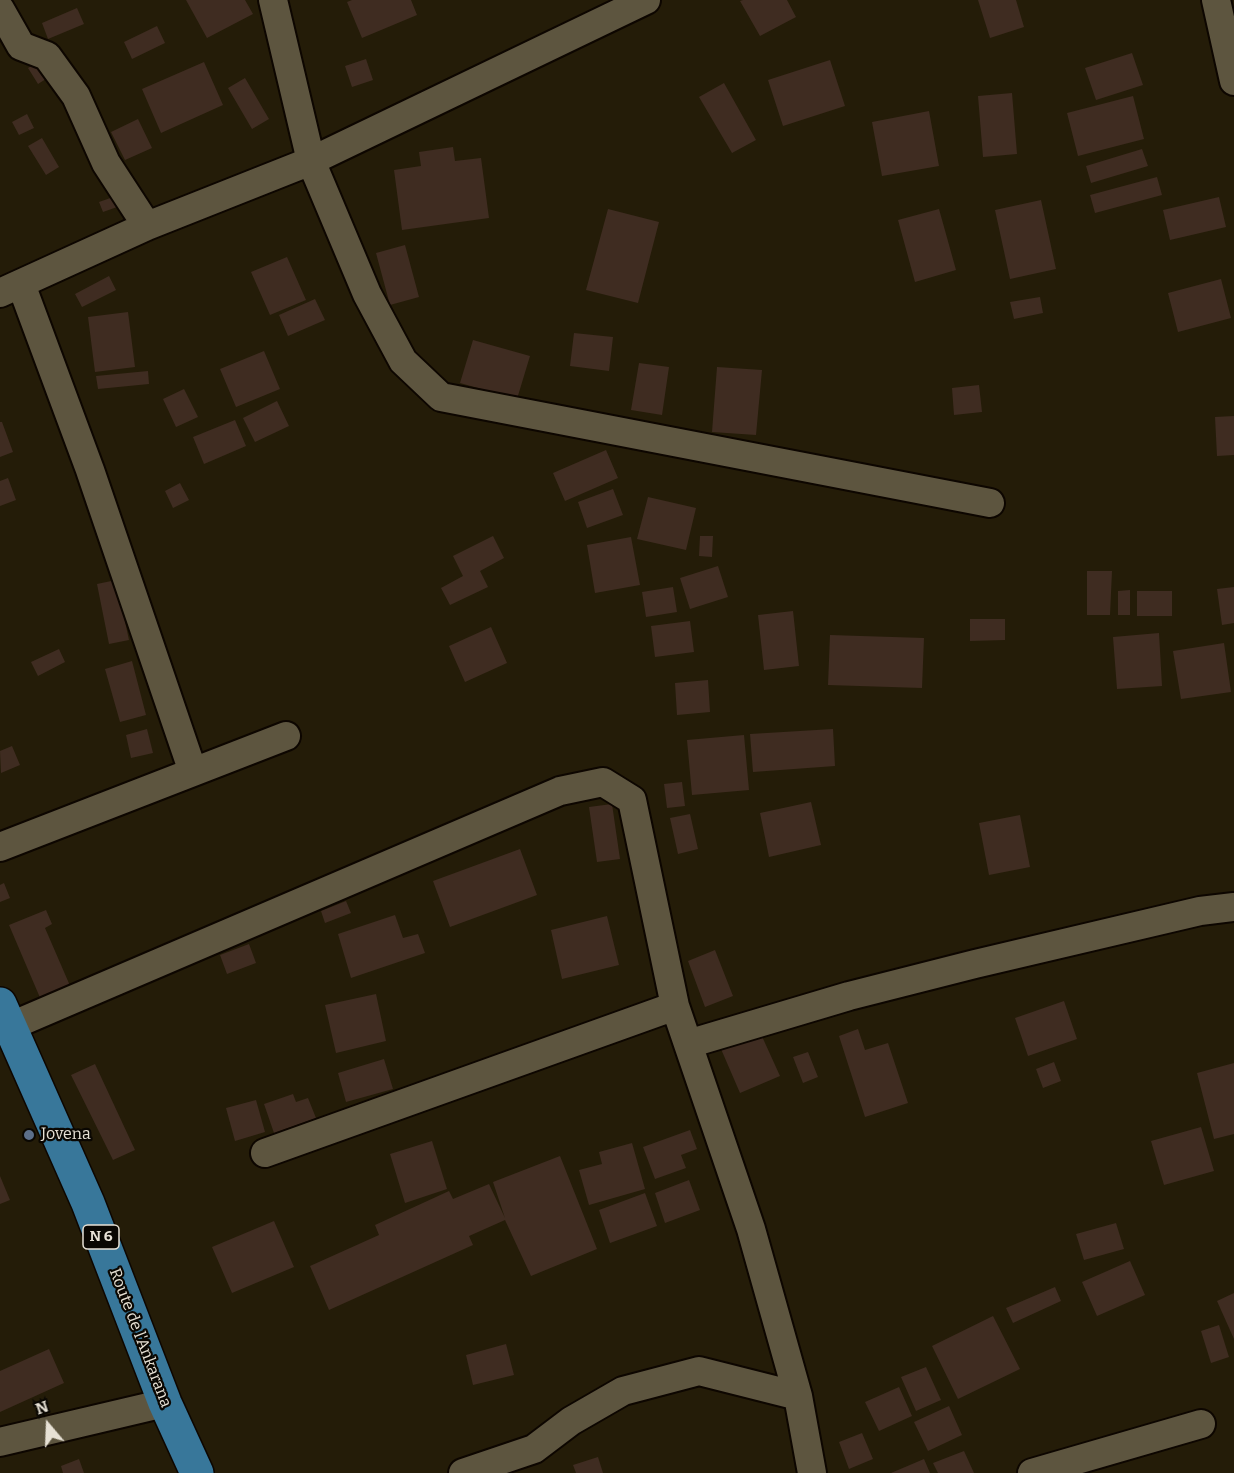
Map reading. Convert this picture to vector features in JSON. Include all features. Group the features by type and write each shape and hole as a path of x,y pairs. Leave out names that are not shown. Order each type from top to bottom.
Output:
{"main road":[{"name":"Route de l'Ankarana","path":"5,1015 88,1203 165,1403 197,1473"}],"street":[{"path":"273,0 311,161 367,294 403,361 441,396 990,503"},
{"path":"194,772 90,470 10,288 147,226 311,161 646,0"},
{"path":"1216,0 1234,81"},
{"path":"0,9 21,46 46,56 76,96 106,163 147,226"},
{"path":"0,847 286,736"},
{"path":"5,1015 560,791 603,782 632,800 675,1006 751,1229 798,1396 812,1473"},
{"path":"688,1044 849,996 975,964 1200,911 1234,907"},
{"path":"266,1153 675,1006"},
{"path":"463,1473 534,1449 571,1421 623,1391 699,1371 798,1396"},
{"path":"0,1442 165,1403"},
{"path":"1032,1473 1201,1424"}],"building":[{"path":"186,0 245,0 253,14 207,38"},
{"path":"352,0 411,0 417,15 362,38 347,2"},
{"path":"787,0 796,17 760,36 740,1"},
{"path":"978,0 1016,0 1024,27 990,38"},
{"path":"77,8 84,24 48,39 42,23"},
{"path":"157,26 165,43 132,59 124,42"},
{"path":"1132,53 1143,85 1096,100 1085,68"},
{"path":"366,59 373,80 352,87 345,66"},
{"path":"830,60 845,106 783,126 768,80"},
{"path":"39,61 49,77 38,84 28,68"},
{"path":"204,62 223,105 161,133 142,89"},
{"path":"245,78 269,119 252,129 228,88"},
{"path":"724,83 756,140 732,153 699,97"},
{"path":"1012,93 1017,154 983,157 978,96"},
{"path":"1133,96 1144,139 1078,156 1067,113"},
{"path":"929,111 939,166 882,176 872,122"},
{"path":"27,114 34,128 19,135 12,122"},
{"path":"138,119 152,148 125,160 111,132"},
{"path":"42,138 59,167 46,175 28,146"},
{"path":"453,147 455,161 481,158 489,218 402,230 394,170 421,166 419,152"},
{"path":"1142,149 1148,166 1091,183 1086,166"},
{"path":"1157,177 1162,195 1095,213 1090,195"},
{"path":"116,196 120,206 103,212 99,202"},
{"path":"1219,197 1226,227 1170,240 1163,210"},
{"path":"1041,200 1056,269 1010,279 995,210"},
{"path":"608,209 659,222 638,303 586,290"},
{"path":"939,209 956,270 915,282 898,220"},
{"path":"405,245 419,297 390,305 376,253"},
{"path":"287,257 306,300 270,315 251,272"},
{"path":"109,276 116,290 82,307 75,294"},
{"path":"1221,279 1231,318 1178,332 1168,293"},
{"path":"1040,297 1043,313 1014,319 1010,302"},
{"path":"315,299 325,320 288,336 279,315"},
{"path":"128,312 135,367 95,372 88,317"},
{"path":"574,333 613,337 609,371 570,366"},
{"path":"473,340 530,356 517,399 460,383"},
{"path":"264,351 280,389 236,407 220,369"},
{"path":"639,363 669,367 662,415 631,410"},
{"path":"717,367 762,370 756,435 712,432"},
{"path":"148,371 149,384 98,389 96,376"},
{"path":"979,385 982,412 954,415 952,388"},
{"path":"184,389 198,417 176,427 163,399"},
{"path":"277,401 289,426 255,442 243,418"},
{"path":"1234,416 1234,455 1217,456 1215,417"},
{"path":"235,420 246,446 204,464 193,437"},
{"path":"0,422 2,422 13,452 0,457"},
{"path":"606,450 618,478 565,501 553,473"},
{"path":"8,478 16,500 0,506 0,481"},
{"path":"180,483 189,500 173,508 165,491"},
{"path":"613,489 623,515 587,528 578,502"},
{"path":"648,497 696,508 686,550 637,539"},
{"path":"493,536 504,558 480,571 488,587 450,605 441,588 463,576 453,556"},
{"path":"700,536 713,536 712,557 699,556"},
{"path":"631,537 640,585 595,593 587,545"},
{"path":"718,566 728,597 690,609 680,578"},
{"path":"1087,571 1112,571 1110,615 1087,615"},
{"path":"116,580 129,640 109,644 97,584"},
{"path":"673,587 677,612 646,617 642,592"},
{"path":"1234,587 1234,623 1222,625 1217,589"},
{"path":"1130,590 1130,615 1118,615 1118,591"},
{"path":"1137,591 1172,591 1172,616 1137,616"},
{"path":"793,611 799,666 764,670 758,615"},
{"path":"970,619 1005,619 1005,640 970,641"},
{"path":"690,621 694,652 655,657 651,626"},
{"path":"491,627 507,663 465,682 449,646"},
{"path":"1159,633 1162,686 1117,689 1113,637"},
{"path":"830,635 924,638 922,688 828,685"},
{"path":"1224,643 1231,692 1181,699 1173,651"},
{"path":"59,649 65,662 38,676 31,662"},
{"path":"132,661 146,715 120,722 105,669"},
{"path":"708,680 710,712 677,715 675,683"},
{"path":"147,729 153,753 131,758 126,735"},
{"path":"833,729 835,766 753,772 750,734"},
{"path":"744,735 749,790 692,795 687,740"},
{"path":"12,746 20,765 1,773 0,751"},
{"path":"682,782 685,806 667,808 664,784"},
{"path":"811,802 821,845 769,857 760,813"},
{"path":"612,804 620,859 597,862 589,807"},
{"path":"690,814 698,849 678,854 670,818"},
{"path":"1020,815 1030,867 989,875 979,823"},
{"path":"520,849 537,895 450,927 433,881"},
{"path":"4,883 10,898 0,902 0,885"},
{"path":"346,901 351,913 325,923 321,911"},
{"path":"46,910 52,924 45,928 71,988 41,1000 9,925"},
{"path":"395,915 403,938 418,934 425,953 351,978 338,934"},
{"path":"607,916 619,965 562,979 551,930"},
{"path":"249,944 256,963 227,974 220,955"},
{"path":"715,950 733,996 705,1007 688,961"},
{"path":"376,994 386,1041 336,1053 325,1005"},
{"path":"1064,1001 1077,1039 1028,1056 1015,1018"},
{"path":"858,1029 865,1050 888,1043 908,1103 865,1117 839,1036"},
{"path":"760,1032 780,1076 740,1093 721,1049"},
{"path":"808,1052 818,1077 803,1083 793,1057"},
{"path":"384,1059 393,1089 346,1102 338,1073"},
{"path":"1054,1062 1061,1081 1043,1088 1036,1069"},
{"path":"1234,1063 1234,1134 1214,1139 1197,1073"},
{"path":"95,1064 135,1150 113,1160 71,1075"},
{"path":"293,1094 296,1102 308,1098 316,1118 274,1133 264,1104"},
{"path":"256,1100 265,1132 235,1141 226,1108"},
{"path":"1201,1127 1214,1171 1164,1185 1151,1141"},
{"path":"690,1130 697,1149 681,1155 686,1168 655,1179 643,1147"},
{"path":"432,1141 447,1189 405,1203 390,1154"},
{"path":"632,1143 645,1189 589,1205 579,1170 602,1164 599,1152"},
{"path":"560,1156 597,1249 531,1276 505,1220 469,1236 473,1245 329,1310 310,1266 379,1235 375,1225 449,1191 453,1199 489,1184 505,1218 493,1182"},
{"path":"0,1176 10,1200 0,1204"},
{"path":"689,1180 700,1210 665,1223 655,1193"},
{"path":"645,1193 657,1226 610,1243 599,1210"},
{"path":"274,1221 294,1267 232,1293 212,1247"},
{"path":"1116,1223 1124,1249 1084,1260 1076,1234"},
{"path":"1130,1261 1145,1295 1097,1316 1082,1282"},
{"path":"1055,1287 1061,1301 1013,1323 1006,1308"},
{"path":"1234,1293 1234,1339 1217,1301"},
{"path":"993,1316 1020,1369 958,1399 932,1346"},
{"path":"1219,1325 1229,1357 1211,1363 1201,1331"},
{"path":"506,1344 514,1375 473,1385 466,1355"},
{"path":"49,1349 64,1383 0,1412 0,1371"},
{"path":"926,1367 941,1400 916,1411 901,1377"},
{"path":"899,1387 912,1416 879,1431 865,1402"},
{"path":"949,1406 962,1435 928,1451 914,1422"},
{"path":"862,1433 873,1459 849,1469 839,1442"},
{"path":"964,1451 974,1473 938,1473 933,1463"},
{"path":"598,1457 603,1473 576,1473 573,1465"},
{"path":"79,1459 84,1473 63,1473 61,1466"},
{"path":"924,1459 930,1473 891,1473"}],"place":[{"name":"Jovena","path":"29,1135"}]}
